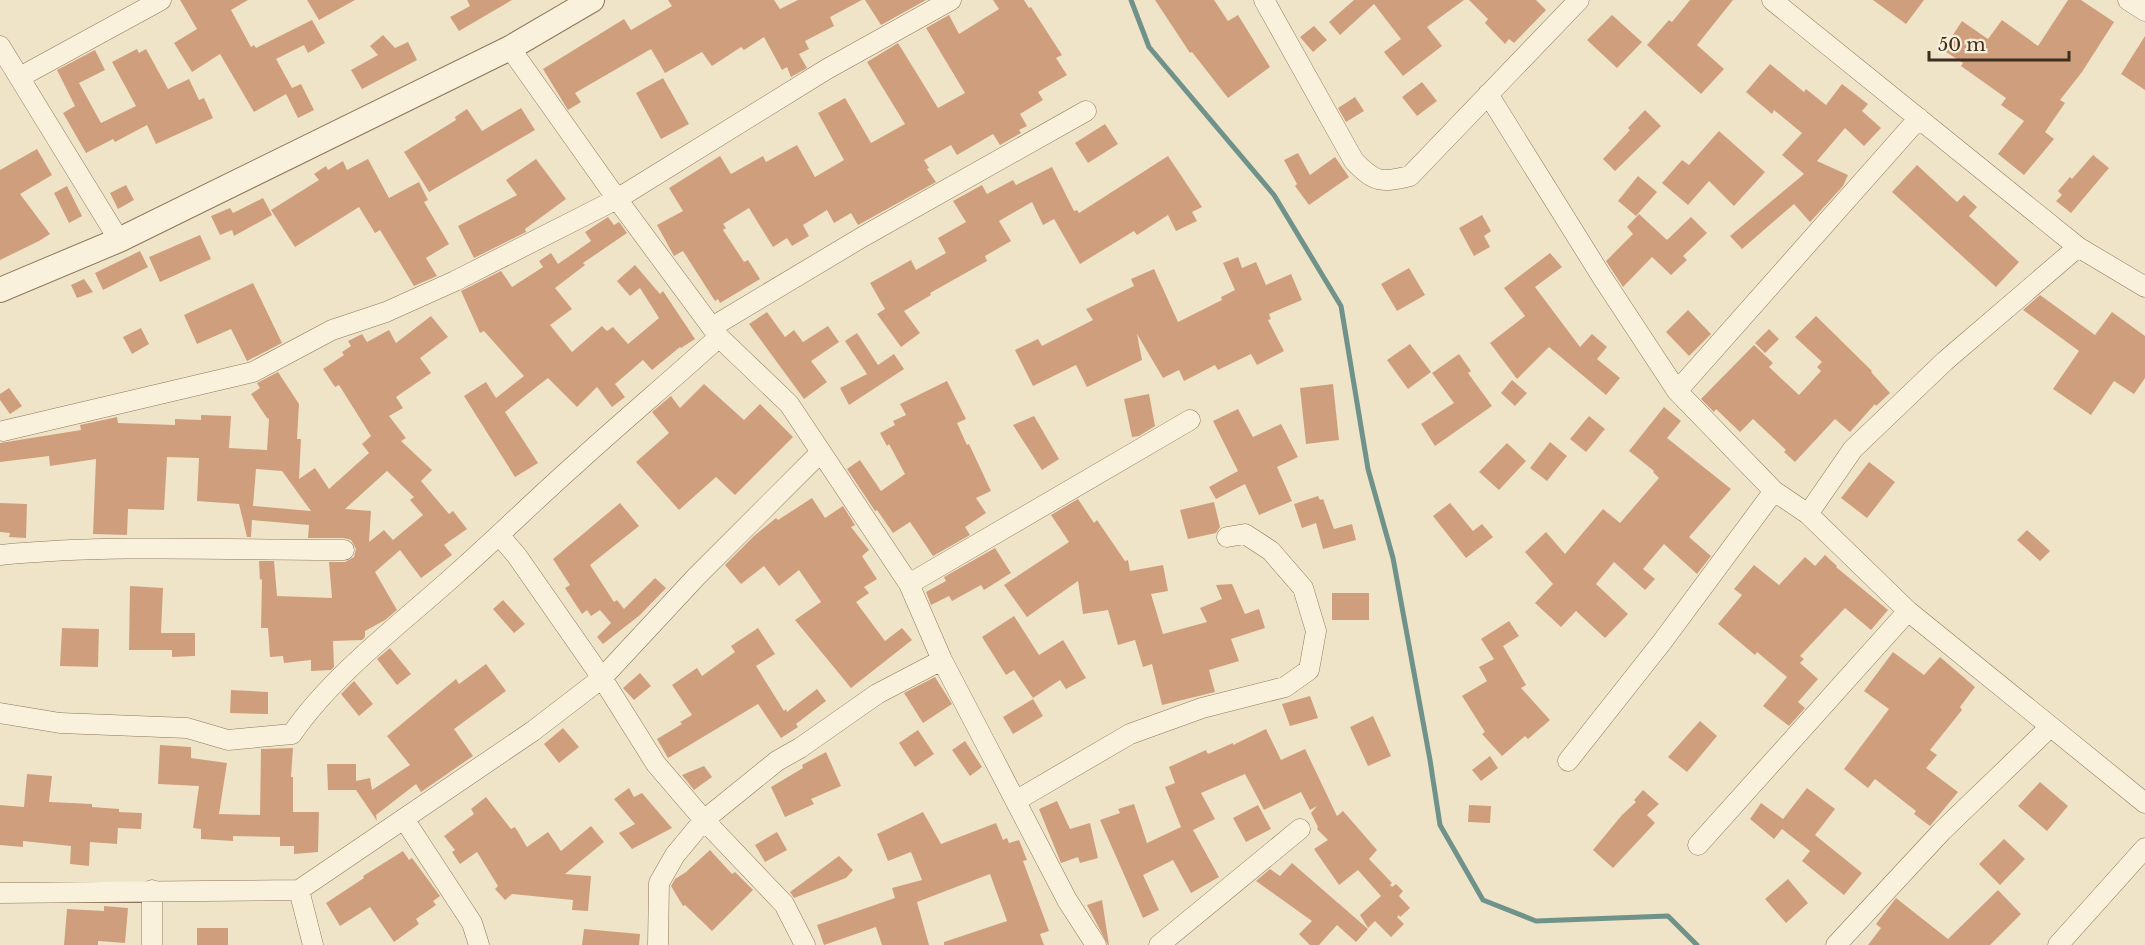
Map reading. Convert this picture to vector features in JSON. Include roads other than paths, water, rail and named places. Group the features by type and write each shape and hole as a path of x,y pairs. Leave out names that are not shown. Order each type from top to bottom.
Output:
{"street":[{"path":"20,77 161,0"},
{"path":"3,430 253,372 332,330 386,312 455,281 617,199 827,69 951,0"},
{"path":"1263,0 1354,160 1368,176 1388,181 1410,176 1579,0"},
{"path":"1772,0 2078,247 2145,287"},
{"path":"2128,0 2145,11"},
{"path":"0,290 119,240 510,48 576,4"},
{"path":"0,46 119,240"},
{"path":"510,48 715,332 789,404 909,584 942,660 1017,800 1067,900 1096,945"},
{"path":"1488,94 1602,278 1677,391 1774,491 1808,514 1908,610 2145,803"},
{"path":"0,713 60,723 187,728 228,740 292,734 306,712 357,662 649,400 715,332 864,236 1086,111"},
{"path":"1677,391 1919,118"},
{"path":"1808,514 1852,449 1945,361 2078,247"},
{"path":"909,584 1190,420"},
{"path":"0,893 299,890 532,731 602,678 696,578 820,453"},
{"path":"1568,761 1662,642 1774,491"},
{"path":"1017,800 1130,734 1202,708 1285,687 1309,670 1316,631 1303,588 1271,551 1245,534 1227,537"},
{"path":"500,536 517,556 602,678 656,764 704,820 784,904 805,945"},
{"path":"0,555 63,549 164,547 345,550"},
{"path":"1698,845 1908,610"},
{"path":"658,945 659,883 675,855 704,820 777,761 800,748 877,694 942,660"},
{"path":"1836,945 1942,831 2050,726"},
{"path":"404,819 472,923 479,945"},
{"path":"1159,945 1300,830"},
{"path":"2058,945 2145,848"},
{"path":"299,890 313,945"},
{"path":"152,891 152,945"}],"waterway":[{"path":"1131,0 1149,47 1274,195 1341,306 1368,469 1393,558 1440,825 1483,900 1536,921 1668,916 1697,945"}]}
